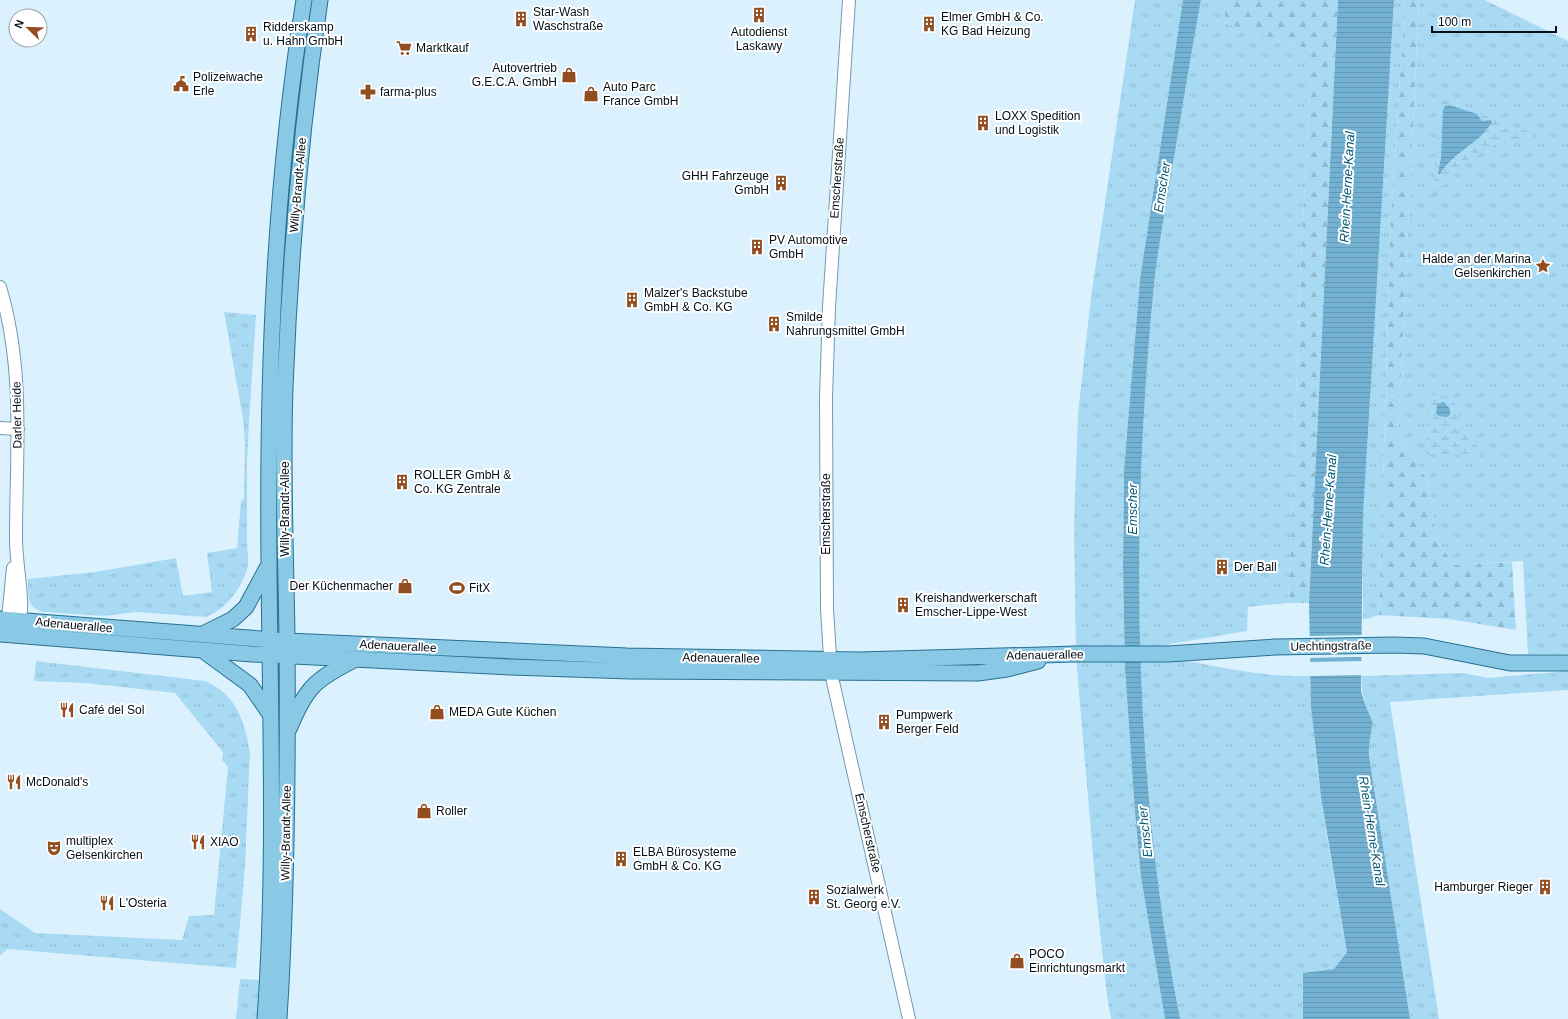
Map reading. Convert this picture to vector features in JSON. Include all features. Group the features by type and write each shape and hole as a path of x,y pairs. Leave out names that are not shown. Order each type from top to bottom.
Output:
{"main road":[{"name":"Willy-Brandt-Allee","path":"265,1019 271,916 269,563 270,368 273,296 288,117 304,0"},
{"name":"Willy-Brandt-Allee","path":"279,1019 285,923 287,735 285,390 296,204 308,90 320,0"},
{"path":"203,634 233,619 246,607 269,563"},
{"name":"Adenauerallee","path":"8,627 203,634 287,641 831,666"},
{"name":"Adenauerallee","path":"8,627 202,650 270,655 354,660 424,661 630,671 831,666 858,660 959,656 1099,655"},
{"name":"Uechtingstraße","path":"1099,655 1160,654 1297,647 1424,646 1510,663 1568,663"},
{"path":"202,650 250,685 270,714"},
{"path":"287,735 298,708 312,686 329,672 354,660"}],"street":[{"name":"Emscherstraße","path":"849,0 832,244 827,390 826,565 831,666 909,1019"},
{"name":"Darler Heide","path":"0,287 9,321 16,368 18,429 16,545 8,627"},
{"path":"0,428 18,429"}],"green space":[{"path":"1135,0 1183,0 1140,279 1124,470 1123,569 1125,669 1135,812 1141,877 1165,1019 1111,1019 1107,996 1097,903 1076,657 1074,524 1078,414 1091,297"},
{"path":"1201,0 1225,0 1225,23 1312,51 1300,279 1288,603 1248,607 1247,631 1170,644 1167,656 1181,661 1243,671 1284,676 1311,676 1312,711 1319,780 1329,849 1347,952 1334,969 1303,973 1303,1019 1180,1019 1164,929 1153,837 1145,745 1140,653 1139,561 1141,468 1146,376 1157,262"},
{"path":"1225,0 1338,0 1309,603 1288,603 1300,279 1312,51 1225,23"},
{"path":"1394,0 1405,0 1391,213 1379,615 1363,620 1363,516"},
{"path":"1405,0 1419,0 1398,434 1428,481 1436,538 1454,565 1512,562 1516,630 1449,619 1379,615 1391,213"},
{"path":"1419,0 1485,0 1568,41 1568,654 1528,654 1523,561 1454,565 1436,538 1428,481 1398,434"},
{"path":"1439,98 1542,137 1507,141 1480,152 1456,171 1434,197","holes":["1450,105 1476,114 1482,121 1488,120 1490,125 1454,156 1440,174 1438,165 1441,158 1443,110 1445,106"]},
{"path":"224,312 256,315 247,461 248,565 239,587 225,605 213,614 206,617 136,612 104,616 43,612 37,610 33,607 29,599 28,579 95,572 176,558 183,596 212,592 207,553 237,548 241,501 244,499 245,442 243,419"},
{"path":"1428,394 1453,398 1459,420 1455,425 1456,428 1464,429 1471,440 1486,455 1426,454"},
{"path":"36,661 205,681 216,687 232,701 242,720 250,753 245,866 236,968 7,949 0,956 0,909 35,933 182,940 189,916 214,915 228,767 222,760 223,752 175,693 86,683 34,681"},
{"path":"1568,671 1568,690 1390,702 1439,1019 1410,1019 1369,756 1371,725 1363,695 1362,676 1464,673 1487,678"},
{"path":"240,979 261,980 258,1019 236,1019"}],"water":[{"name":"Emscher","path":"1183,0 1201,0 1155,273 1146,376 1141,468 1139,561 1140,653 1145,745 1153,837 1164,929 1180,1019 1165,1019 1141,877 1135,812 1125,669 1123,569 1124,470 1140,279"},
{"name":"Rhein-Herne-Kanal","path":"1338,0 1394,0 1363,516 1361,691 1372,721 1369,756 1410,1019 1303,1019 1303,973 1334,969 1347,952 1321,797 1311,706 1309,603"},
{"path":"1449,105 1477,114 1482,121 1491,120 1492,122 1481,136 1445,166 1440,174 1438,174 1441,158 1443,110 1445,106"},
{"path":"1444,402 1450,409 1450,415 1447,417 1438,416 1436,413 1437,404"}],"pier":[{"path":"1365,635 1364,657 1309,658 1308,636"},
{"path":"1364,661 1364,675 1309,676 1309,662"}],"place":[{"name":"Autodienst Laskawy","path":"759,15"},
{"name":"Star-Wash Waschstraße","path":"521,19"},
{"name":"Elmer GmbH & Co. KG Bad Heizung","path":"929,24"},
{"name":"Ridderskamp u. Hahn GmbH","path":"251,34"},
{"name":"Marktkauf","path":"404,48"},
{"name":"Autovertrieb G.E.C.A. GmbH","path":"569,75"},
{"name":"Polizeiwache Erle","path":"181,84"},
{"name":"farma-plus","path":"368,92"},
{"name":"Auto Parc France GmbH","path":"591,94"},
{"name":"LOXX Spedition und Logistik","path":"983,123"},
{"name":"GHH Fahrzeuge GmbH","path":"781,183"},
{"name":"PV Automotive GmbH","path":"757,247"},
{"name":"Halde an der Marina Gelsenkirchen","path":"1543,266"},
{"name":"Malzer's Backstube GmbH & Co. KG","path":"632,300"},
{"name":"Smilde Nahrungsmittel GmbH","path":"774,324"},
{"name":"ROLLER GmbH & Co. KG Zentrale","path":"402,482"},
{"name":"Der Ball","path":"1222,567"},
{"name":"Der Küchenmacher","path":"405,586"},
{"name":"FitX","path":"457,588"},
{"name":"Kreishandwerkerschaft Emscher-Lippe-West","path":"903,605"},
{"name":"Café del Sol","path":"67,710"},
{"name":"MEDA Gute Küchen","path":"437,712"},
{"name":"Pumpwerk Berger Feld","path":"884,722"},
{"name":"McDonald's","path":"14,782"},
{"name":"Roller","path":"424,811"},
{"name":"XIAO","path":"198,842"},
{"name":"multiplex Gelsenkirchen","path":"54,848"},
{"name":"ELBA Bürosysteme GmbH & Co. KG","path":"621,859"},
{"name":"Hamburger Rieger","path":"1545,887"},
{"name":"Sozialwerk St. Georg e.V.","path":"814,897"},
{"name":"L'Osteria","path":"107,903"},
{"name":"POCO Einrichtungsmarkt","path":"1017,961"}]}
